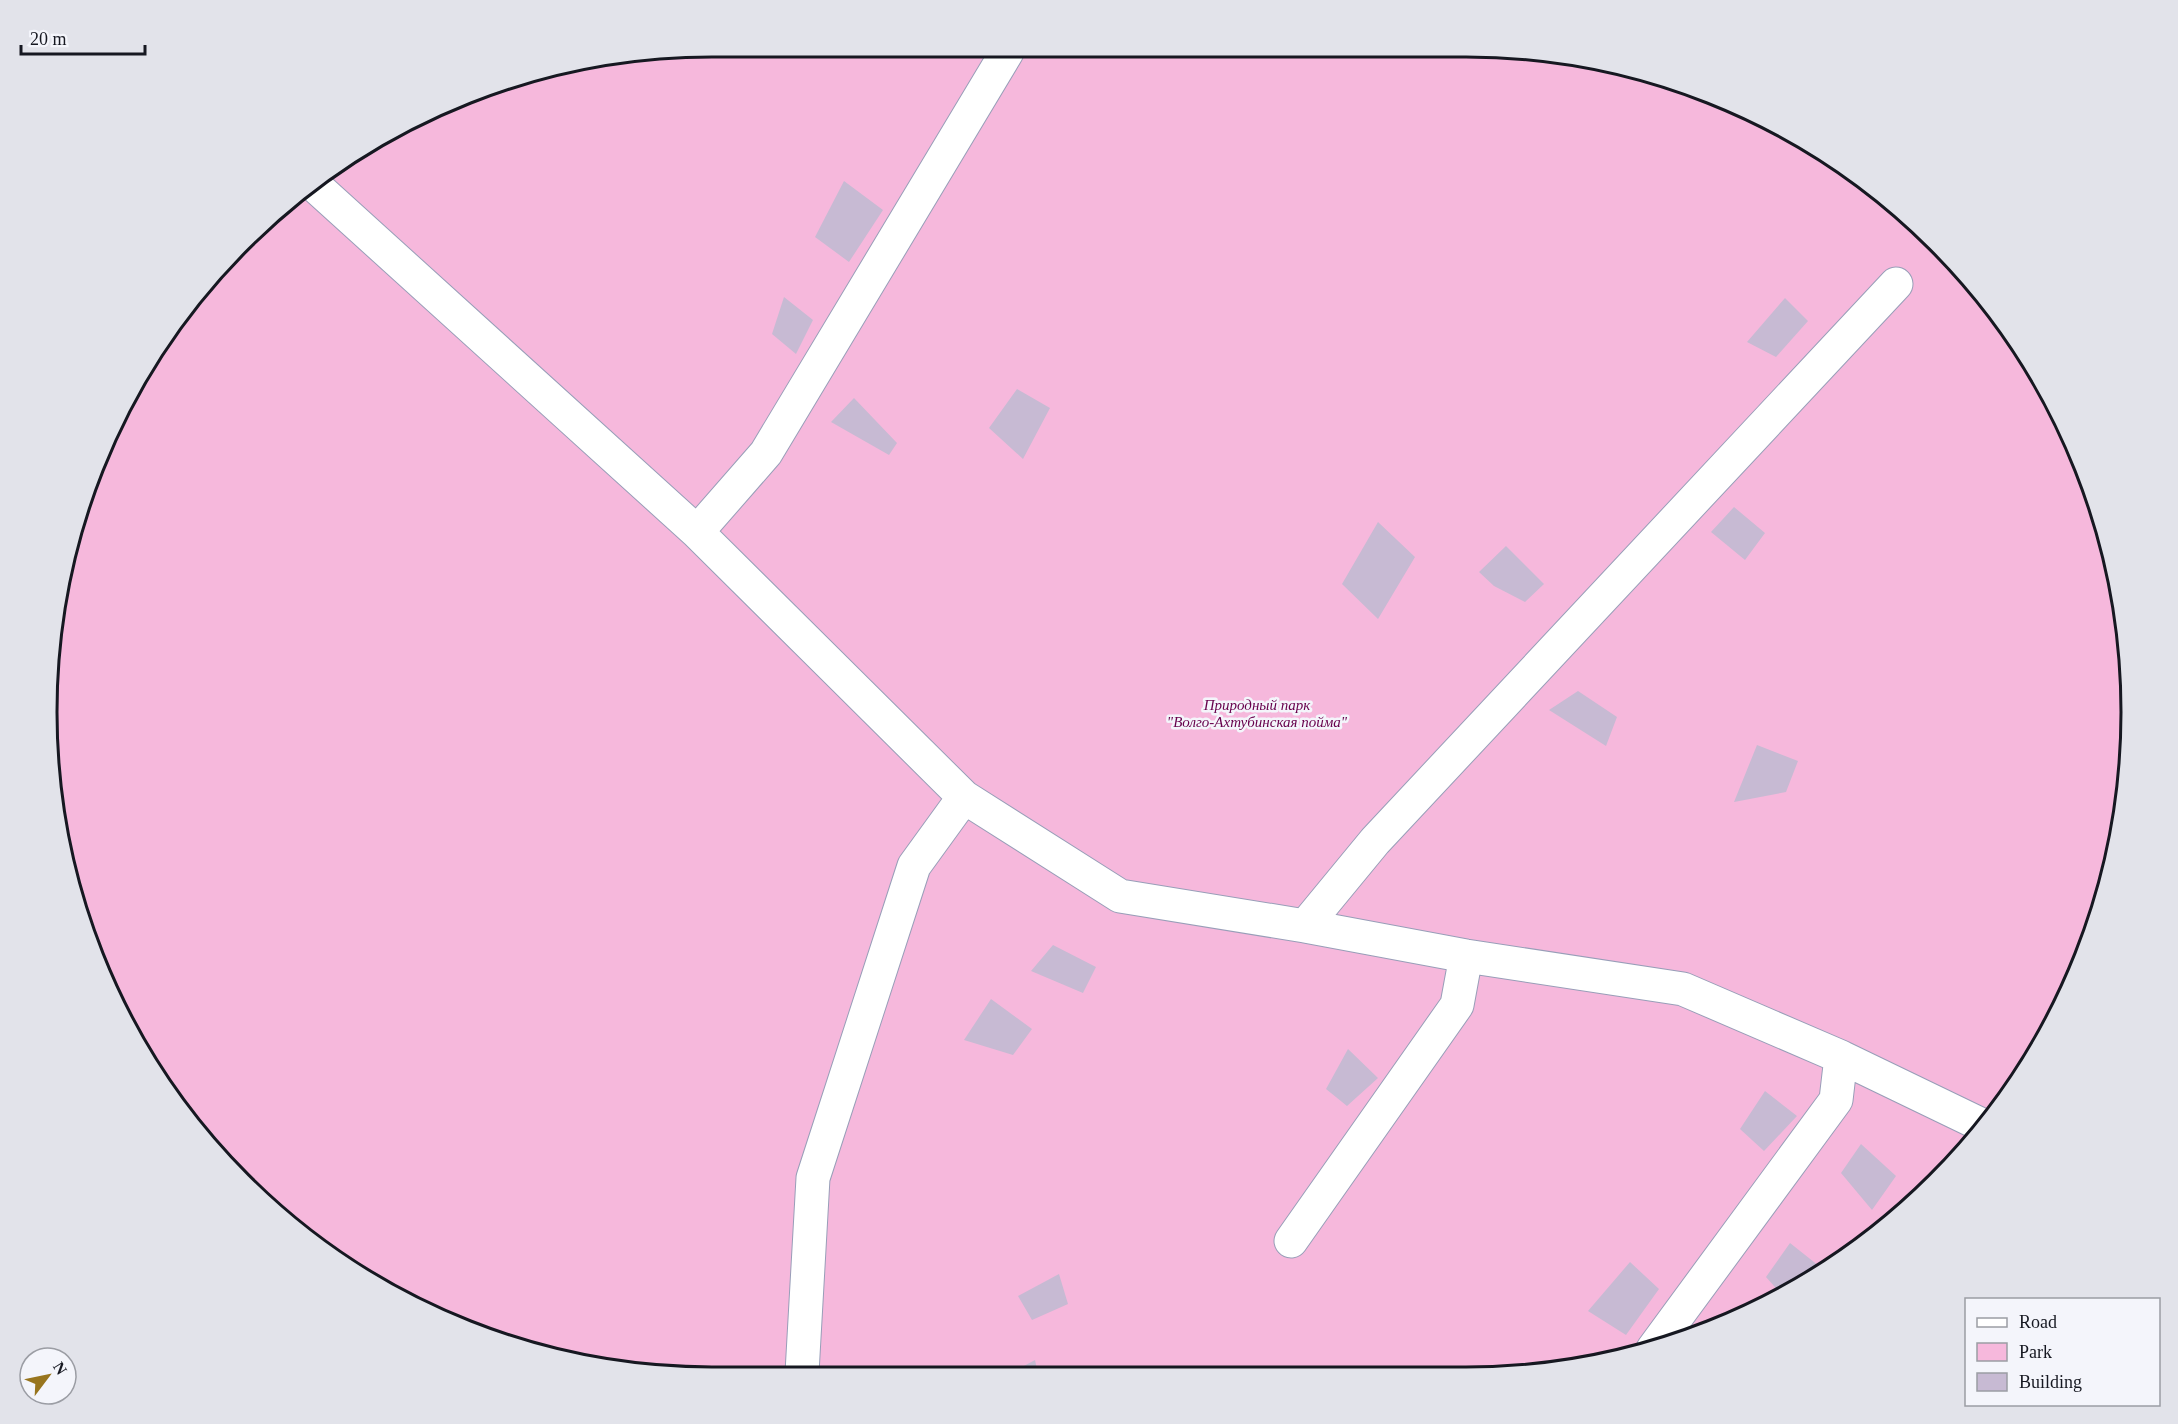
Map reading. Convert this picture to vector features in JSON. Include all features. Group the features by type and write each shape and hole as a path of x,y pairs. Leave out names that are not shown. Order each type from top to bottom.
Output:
{"street":[{"path":"696,532 766,453 1004,57"},
{"path":"318,188 696,532 964,797 1120,896 1305,926 1466,956 1683,989 1841,1057 1976,1122"},
{"path":"1305,926 1375,841 1896,284"},
{"path":"802,1367 813,1178 914,866 964,797"},
{"path":"1291,1241 1457,1005 1466,956"},
{"path":"1662,1337 1836,1100 1841,1057"}],"green space":[{"name":"Природный парк \"Волго-Ахтубинская пойма\"","path":"712,57 1509,58 1594,70 1636,79 1717,107 1794,145 1865,192 1929,249 1958,280 2011,348 2033,385 2071,461 2086,501 2099,542 2115,627 2120,669 2120,755 2108,840 2099,882 2071,963 2053,1002 2011,1076 1986,1111 1929,1175 1865,1232 1830,1257 1756,1299 1717,1317 1636,1345 1594,1354 1509,1366 669,1366 584,1354 542,1345 461,1317 384,1279 313,1232 249,1175 192,1111 145,1040 107,963 92,923 79,882 70,840 58,755 58,669 70,584 79,542 107,461 145,384 167,348 220,280 280,220 348,167 384,145 461,107 542,79 627,63 669,58"}],"building":[{"path":"844,181 883,210 849,262 815,237"},
{"path":"784,297 813,320 796,354 772,334"},
{"path":"1785,298 1808,321 1776,357 1747,342"},
{"path":"1017,389 1050,408 1023,459 989,428"},
{"path":"854,398 897,443 889,455 831,422"},
{"path":"1734,507 1765,533 1745,560 1711,532"},
{"path":"1378,522 1415,557 1378,619 1342,584"},
{"path":"1506,546 1544,584 1525,602 1494,586 1479,572"},
{"path":"1578,691 1617,717 1606,746 1549,710"},
{"path":"1757,745 1798,761 1786,792 1734,802"},
{"path":"1053,945 1096,967 1083,993 1031,971"},
{"path":"991,999 1032,1029 1013,1055 964,1040"},
{"path":"1348,1049 1378,1078 1347,1106 1326,1089"},
{"path":"1765,1091 1797,1116 1764,1151 1740,1129"},
{"path":"1861,1144 1896,1176 1872,1210 1841,1173"},
{"path":"1790,1243 1817,1265 1776,1288 1766,1277"},
{"path":"1630,1262 1659,1289 1626,1335 1588,1311"},
{"path":"1059,1274 1068,1304 1032,1320 1018,1296"},
{"path":"1035,1360 1036,1367 1022,1367"}]}
